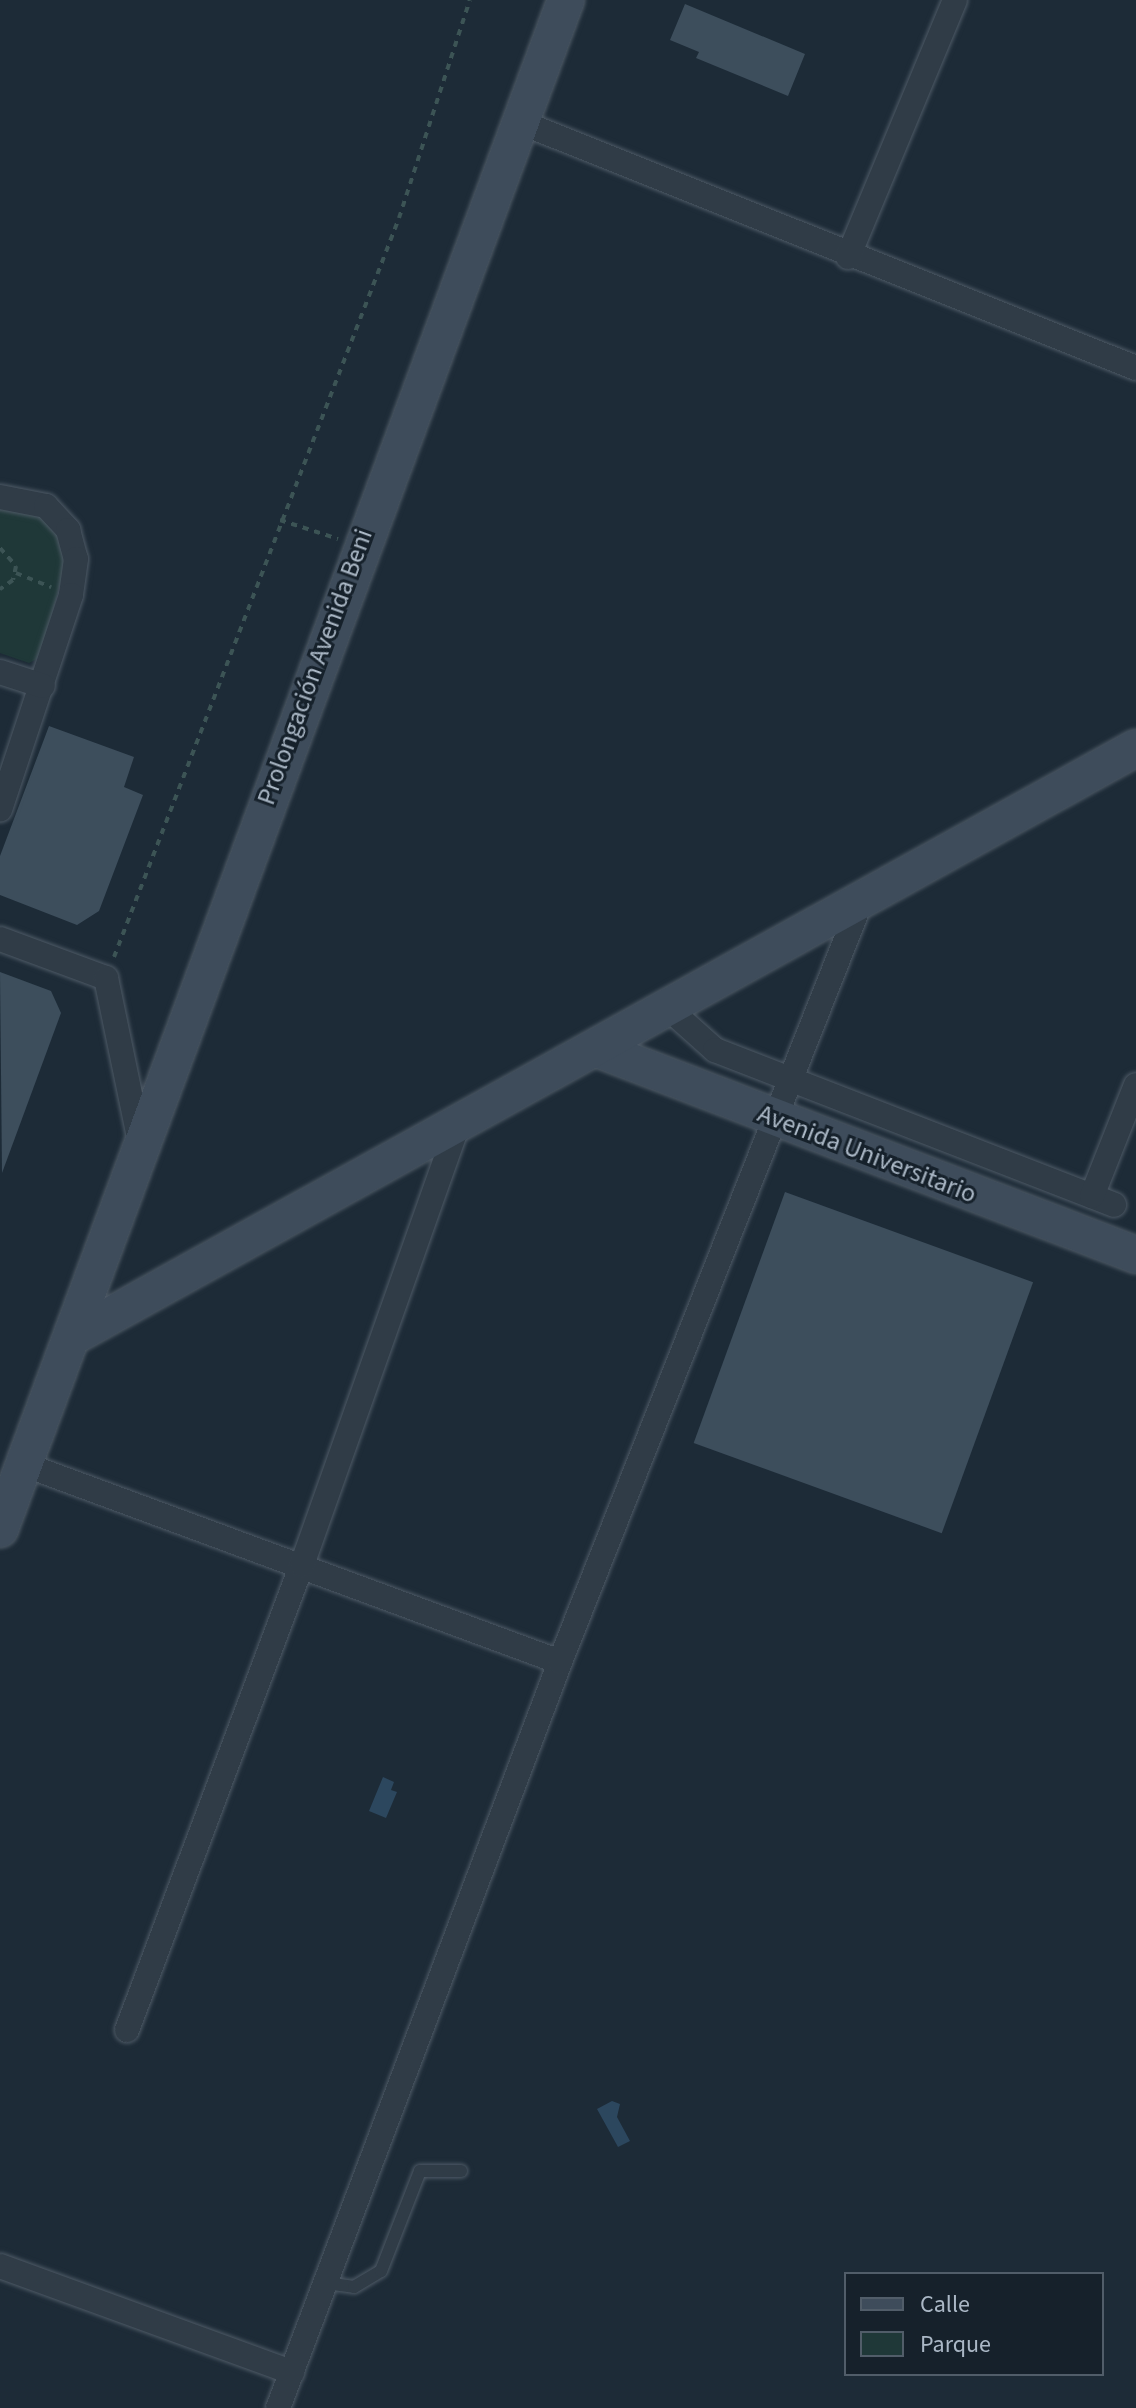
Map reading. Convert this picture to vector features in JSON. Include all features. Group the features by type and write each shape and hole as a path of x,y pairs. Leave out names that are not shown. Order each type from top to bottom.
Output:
{"street":[{"name":"Prolongación Avenida Beni","path":"12,1459 72,1337 359,545 566,0"},
{"path":"848,257 955,0"},
{"path":"520,122 848,257 1136,368"},
{"path":"0,497 46,506 68,530 76,559 71,595 0,810"},
{"path":"0,672 43,686"},
{"path":"72,1337 600,1050 668,1008 1136,748"},
{"path":"278,2408 560,1662 862,899"},
{"path":"0,939 106,978 141,1148"},
{"path":"668,1008 715,1050 1103,1200 1136,1085"},
{"name":"Avenida Universitario","path":"600,1050 775,1120 1136,1255"},
{"path":"127,2030 302,1565 456,1129"},
{"path":"0,1529 12,1459 560,1662"},
{"path":"0,2266 292,2372"}],"lane":[{"path":"326,2283 354,2287 381,2271 420,2171 461,2171"}],"path":[{"path":"106,978 399,218 470,0"},
{"path":"280,520 359,545"},
{"path":"0,548 14,559 16,573"},
{"path":"16,573 71,595"},
{"path":"0,589 16,573"}],"green space":[{"path":"0,506 39,513 53,524 66,561 41,657 29,663 0,653"}],"water":[{"path":"383,1777 394,1782 391,1790 397,1792 386,1818 369,1811"},
{"path":"612,2101 620,2104 617,2117 630,2141 618,2147 597,2109"}],"building":[{"path":"685,4 805,54 788,96 696,58 699,52 670,40"},
{"path":"49,726 134,757 124,787 143,795 99,911 77,925 0,895 0,856"},
{"path":"0,972 51,991 61,1013 2,1173"},
{"path":"785,1192 1033,1282 942,1533 694,1443"}]}
